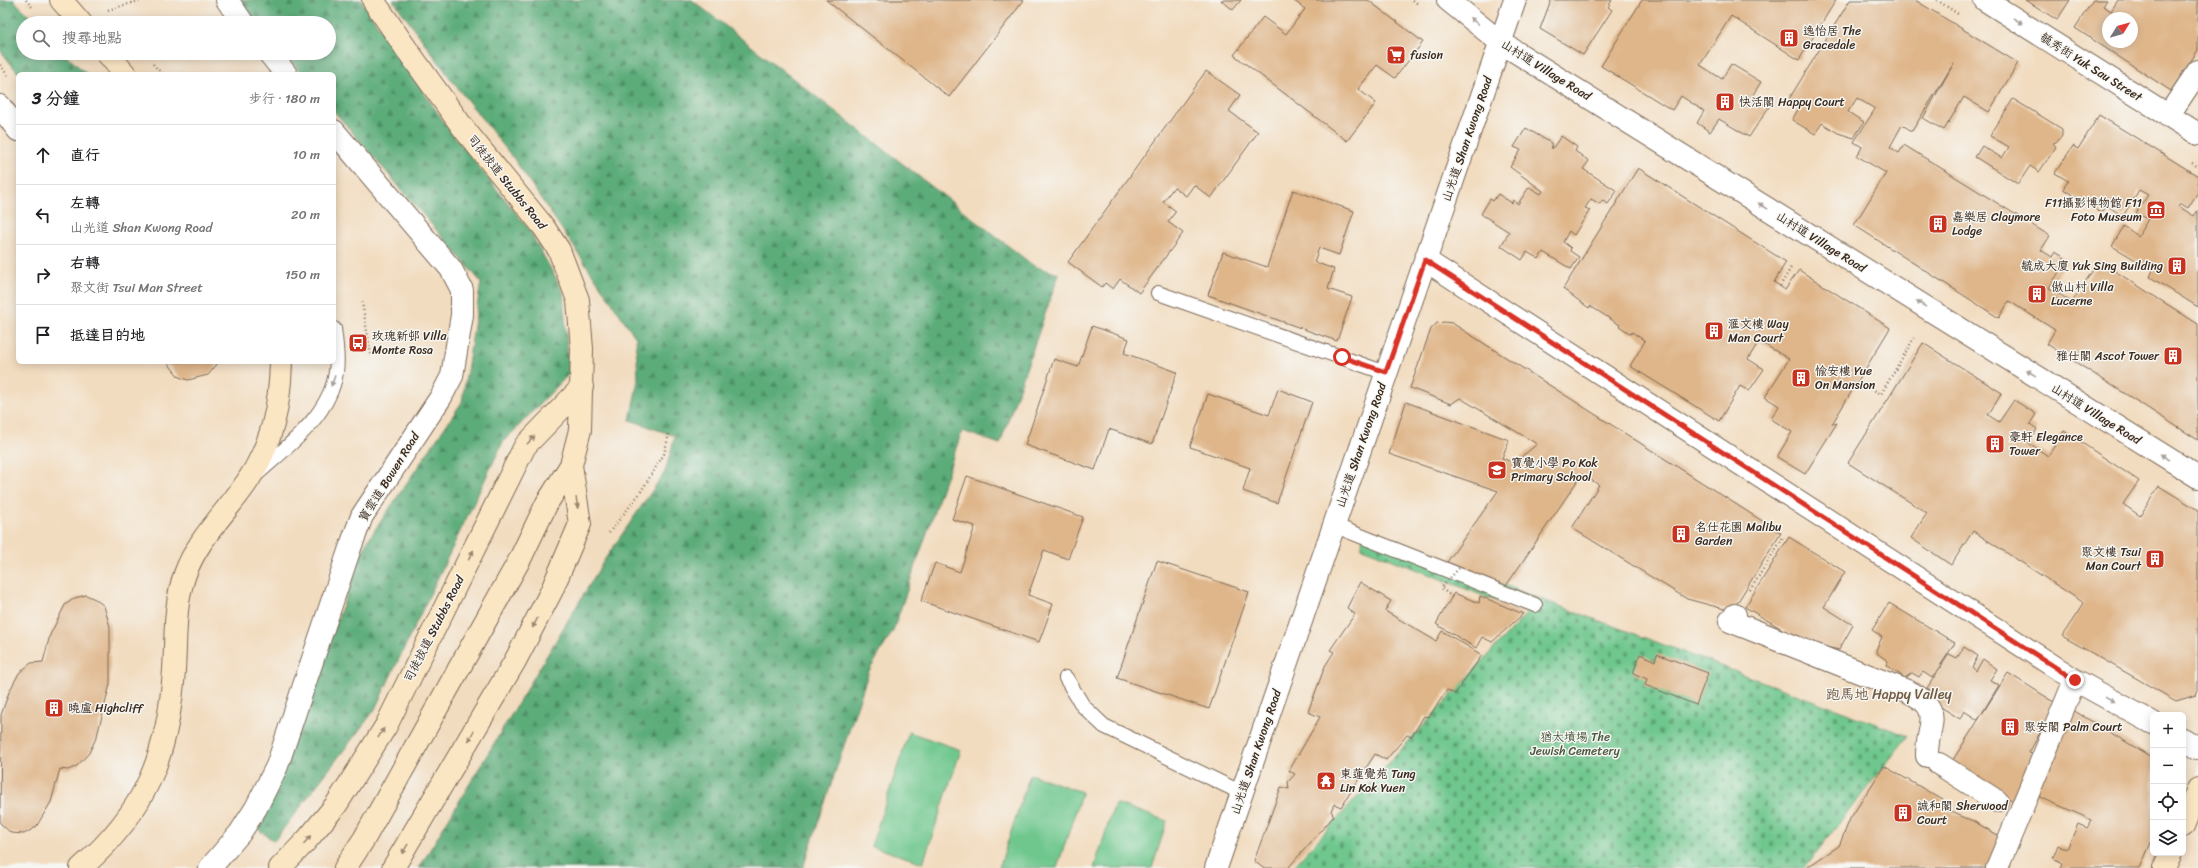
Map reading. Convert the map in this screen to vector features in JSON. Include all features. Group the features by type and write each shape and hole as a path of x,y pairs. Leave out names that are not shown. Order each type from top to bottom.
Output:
{"main road":[{"path":"61,0 75,16"},
{"name":"司徒拔道 Stubbs Road","path":"373,0 404,47 464,129 543,226 559,250 578,300 582,349 580,430 571,465 580,524 551,592 515,661 393,868"},
{"path":"113,60 123,72"},
{"path":"81,868 120,831 146,791 164,734 171,696 176,623 184,576 192,558 211,528 247,482 264,452 275,418 280,391 281,364"},
{"name":"司徒拔道 Stubbs Road","path":"280,868 306,841 336,805 386,726 524,446 582,386"},
{"path":"345,868 364,839 520,559 547,502 571,465"},
{"path":"2189,821 2198,789"},
{"path":"2164,868 2170,856"}],"street":[{"path":"227,0 238,16"},
{"name":"山村道 Village Road","path":"1448,0 1500,42 2198,478"},
{"name":"山光道 Shan Kwong Road","path":"1216,868 1514,0"},
{"name":"毓秀街 Yuk Sau Street","path":"1985,0 2198,134"},
{"path":"274,60 284,72"},
{"path":"2168,116 2198,71"},
{"path":"0,106 16,127"},
{"name":"寶雲道 Bowen Road","path":"210,868 240,832 256,808 277,766 362,516 441,397 452,376 462,315 462,290 451,269 336,132"},
{"path":"1425,260 2075,680 2150,721"},
{"path":"1735,614 1730,621 1907,691 1919,698 1928,706 1933,719 1927,746 1933,760 1997,801"},
{"path":"1997,868 2075,680"},
{"path":"2186,741 2198,748"}],"lane":[{"path":"1158,293 1386,372"},
{"path":"247,482 295,440 325,404 336,373 336,364"},
{"path":"1333,525 1535,605"},
{"path":"1066,678 1083,706 1104,726 1242,793"}],"path":[{"path":"103,11 142,0"},
{"path":"1780,286 1792,266"},
{"path":"362,302 370,355"},
{"path":"1857,381 1880,394 1914,338"},
{"path":"1735,614 1784,536"},
{"path":"1452,597 1441,588 1460,567"}],"green space":[{"path":"0,0 14,0 29,16 16,16 16,60 71,60 85,72 17,72 0,50"},
{"path":"240,0 361,0 450,131 528,228 563,291 569,374 503,442 374,711 274,841 259,830 366,543 462,402 481,282 336,113 336,72 300,72 290,60 336,60 336,16 253,16"},
{"path":"393,0 692,0 1034,266 1059,274 1000,444 962,431 893,631 869,671 803,868 419,868 605,559 665,472 675,436 630,420 638,380 636,338 514,159 456,86"},
{"name":"猶太墳場 The Jewish Cemetery","path":"1366,530 1530,595 1908,736 1804,868 1292,868 1527,613 1360,547"},
{"path":"909,732 961,750 923,863 871,846"},
{"path":"1030,774 1082,792 1057,868 999,868"},
{"path":"1115,803 1167,821 1152,868 1094,868"}],"building":[{"path":"826,0 1024,0 949,97"},
{"path":"1221,0 1241,0 1233,10"},
{"path":"1293,0 1368,0 1423,42 1395,78 1377,65 1358,89 1376,103 1347,141 1234,55 1263,17 1286,34 1305,9"},
{"path":"1551,0 1612,0 1608,7 1612,10 1583,55 1540,29"},
{"path":"1642,0 1836,0 1799,60 1731,16 1700,65 1722,79 1731,64 1761,82 1752,96 1769,107 1749,137 1719,119 1710,132 1697,123 1704,111 1681,96 1672,110 1601,66"},
{"path":"1850,0 1915,0 2018,63 1989,112 1964,97 1944,130 1923,118 1954,63 1912,131 1902,125 1890,147 1899,153 1904,145 2050,236 2041,250 2052,257 2055,252 2067,259 2049,288 2072,302 2099,261 2198,324 2198,440 2047,344 2055,330 2009,301 1999,318 1854,225 1886,173 1857,156 1862,147 1854,142 1875,109 1857,98 1848,112 1864,122 1854,138 1838,133 1822,123 1815,134 1792,120 1800,106 1789,99"},
{"path":"2026,0 2070,0 2057,20"},
{"path":"2093,0 2107,0 2103,6 2111,11 2118,0 2198,0 2198,50 2171,91 2105,48 2138,48 2138,12 2102,12 2102,46 2075,28"},
{"path":"1206,71 1240,95 1229,111 1258,132 1211,198 1194,185 1186,196 1174,187 1163,202 1176,211 1168,222 1183,233 1139,293 1120,279 1113,289 1105,283 1102,287 1068,262"},
{"path":"2013,99 2062,129 2062,136 2058,141 2053,143 2056,147 2039,172 2030,166 2018,184 1975,157 1982,146 2002,158 2009,147 1990,136"},
{"path":"2099,115 2198,176 2198,192 2188,208 2180,203 2178,206 2194,216 2198,210 2198,307 2150,277 2153,270 2112,246 2124,226 2138,236 2148,219 2136,213 2148,195 2139,190 2123,216 2106,205 2101,213 2063,189 2068,181 2055,173 2073,146 2078,149"},
{"path":"1526,128 1551,143 1552,149 1561,136 1577,147 1575,151 1589,161 1583,169 1617,191 1608,204 1602,200 1600,204 1591,199 1585,208 1590,210 1574,235 1569,231 1563,242 1571,248 1570,251 1579,257 1571,269 1543,252 1539,259 1527,252 1522,260 1501,246 1509,232 1481,214 1490,199 1493,201 1498,194 1512,203 1513,200 1518,204 1529,187 1541,194 1543,191 1510,167 1521,150 1514,147"},
{"path":"1638,168 1786,262 1774,282 1785,290 1799,270 1890,328 1832,424 1837,423 1805,474 1777,457 1792,432 1771,419 1779,406 1765,397 1789,359 1759,341 1748,359 1764,369 1749,391 1740,386 1719,421 1630,366 1645,341 1632,332 1631,334 1619,326 1620,325 1590,306 1589,308 1563,289"},
{"path":"1293,190 1354,211 1339,255 1319,248 1314,262 1334,269 1328,289 1352,297 1337,341 1208,295 1223,252 1267,267"},
{"path":"1437,323 1452,323 1781,533 1732,611 1687,599 1572,528 1599,485 1582,474 1506,586 1447,562 1498,491 1389,454 1406,402 1509,440 1502,458 1514,463 1537,444 1460,398 1451,404 1410,388 1431,329"},
{"path":"1092,326 1129,339 1124,353 1177,372 1152,444 1109,429 1095,470 1025,445 1054,359 1078,367"},
{"path":"1923,343 2002,393 1988,415 1999,422 2014,400 2036,414 2030,424 2037,429 2029,443 2048,456 2064,431 2139,481 2123,504 2140,516 2159,486 2198,510 2198,690 2196,695 2176,701 2062,636 2084,603 1973,531 1951,565 1911,538 1927,513 1848,463"},
{"path":"169,364 217,364 208,375 188,380 179,377"},
{"path":"1278,389 1312,402 1277,503 1243,491 1250,468 1190,447 1208,394 1269,415"},
{"path":"967,476 1083,517 1068,559 1044,550 1028,595 1053,604 1039,642 921,601 935,563 960,572 975,526 952,519"},
{"path":"1789,537 1845,572 1824,607 1853,625 1839,650 1802,641 1745,607"},
{"path":"1157,561 1249,592 1209,709 1117,678"},
{"name":"東蓮覺苑 Tung Lin Kok Yuen","path":"1360,582 1391,601 1385,611 1436,641 1442,631 1482,655 1455,694 1447,690 1429,717 1424,716 1412,736 1407,735 1386,760 1375,754 1341,807 1334,804 1331,811 1334,816 1288,868 1263,868 1254,861 1281,787 1289,789 1288,782 1295,774 1289,771 1320,717 1308,712 1325,666 1334,652 1330,650 1355,614 1347,608"},
{"path":"1454,593 1479,603 1480,596 1523,614 1492,642 1482,637 1476,648 1436,624"},
{"name":"曉盧 Highcliff","path":"86,595 95,599 104,606 110,627 110,684 97,736 89,753 77,766 68,770 60,769 51,802 36,827 24,834 11,833 0,823 1,715 9,692 19,673 31,663 43,662 50,635 65,605 75,598"},
{"path":"1889,603 1955,643 1932,678 1923,672 1919,677 1912,673 1905,678 1886,665 1888,661 1878,654 1876,650 1882,637 1872,630"},
{"path":"1964,647 1978,656 1972,667 1976,671 1983,659 1997,669 1990,680 1999,685 1978,720 1964,711 1960,719 1933,702 1938,694 1927,688 1949,654 1957,658"},
{"path":"1640,654 1655,661 1657,654 1708,673 1696,705 1645,685 1647,679 1633,673"},
{"path":"2008,673 2056,703 2029,753 2032,754 2015,803 1951,763"},
{"path":"2071,709 2150,756 2150,845 2140,868 2061,868 2063,863 2053,858 2058,845 2067,849 2078,824 2087,828 2092,820 2033,794"},
{"name":"誠和閣 Sherwood Court","path":"1884,766 1943,800 1939,807 1973,821 2005,839 1992,868 1806,868 1839,846 1850,819"}],"place":[{"name":"逸怡居 The Gracedale","path":"1789,38"},
{"name":"fusion","path":"1396,55"},
{"name":"快活閣 Happy Court","path":"1725,102"},
{"name":"F11攝影博物館 F11 Foto Museum","path":"2156,210"},
{"name":"嘉樂居 Claymore Lodge","path":"1938,224"},
{"name":"毓成大廈 Yuk Sing Building","path":"2177,266"},
{"name":"傲山村 Villa Lucerne","path":"2037,294"},
{"name":"滙文樓 Way Man Court","path":"1714,331"},
{"name":"玫瑰新邨 Villa Monte Rosa","path":"358,343"},
{"name":"雅仕閣 Ascot Tower","path":"2173,356"},
{"name":"愉安樓 Yue On Mansion","path":"1801,378"},
{"name":"豪軒 Elegance Tower","path":"1995,444"},
{"name":"寶覺小學 Po Kok Primary School","path":"1497,470"},
{"name":"名仕花園 Malibu Garden","path":"1681,534"},
{"name":"聚文樓 Tsui Man Court","path":"2155,559"},
{"name":"曉盧 Highcliff","path":"54,708"},
{"name":"聚安閣 Palm Court","path":"2010,727"},
{"name":"東蓮覺苑 Tung Lin Kok Yuen","path":"1326,781"},
{"name":"誠和閣 Sherwood Court","path":"1903,813"}],"district":[{"name":"跑馬地 Happy Valley","path":"1889,694"}],"route":[{"path":"1342,357 1386,372 1425,260 2075,680"}]}
